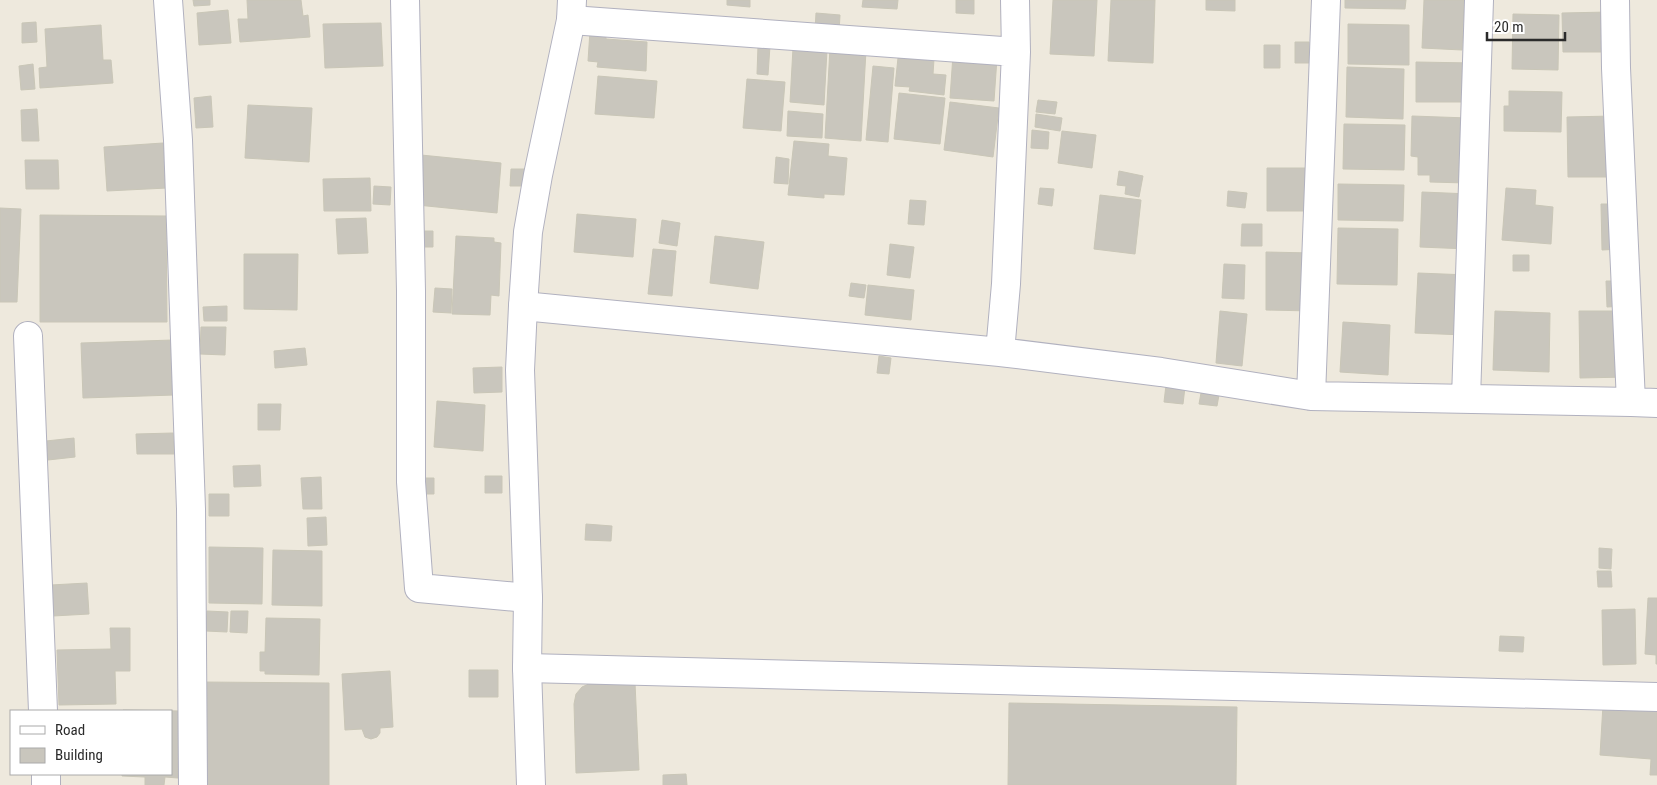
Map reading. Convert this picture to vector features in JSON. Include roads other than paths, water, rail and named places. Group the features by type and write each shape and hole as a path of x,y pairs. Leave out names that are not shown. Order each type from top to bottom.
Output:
{"street":[{"path":"168,0 178,140 191,509 193,785"},
{"path":"405,0 411,291 411,482 419,588 528,598"},
{"path":"1000,352 1006,284 1016,52 1015,0"},
{"path":"1310,396 1326,0"},
{"path":"1466,399 1479,0"},
{"path":"523,306 1000,352 1161,372 1310,396 1644,402 1616,68 1615,0"},
{"path":"531,785 527,668 528,598 520,370 523,306 528,232 572,10 1016,52"},
{"path":"28,336 43,710"},
{"path":"527,668 1657,697"}]}
